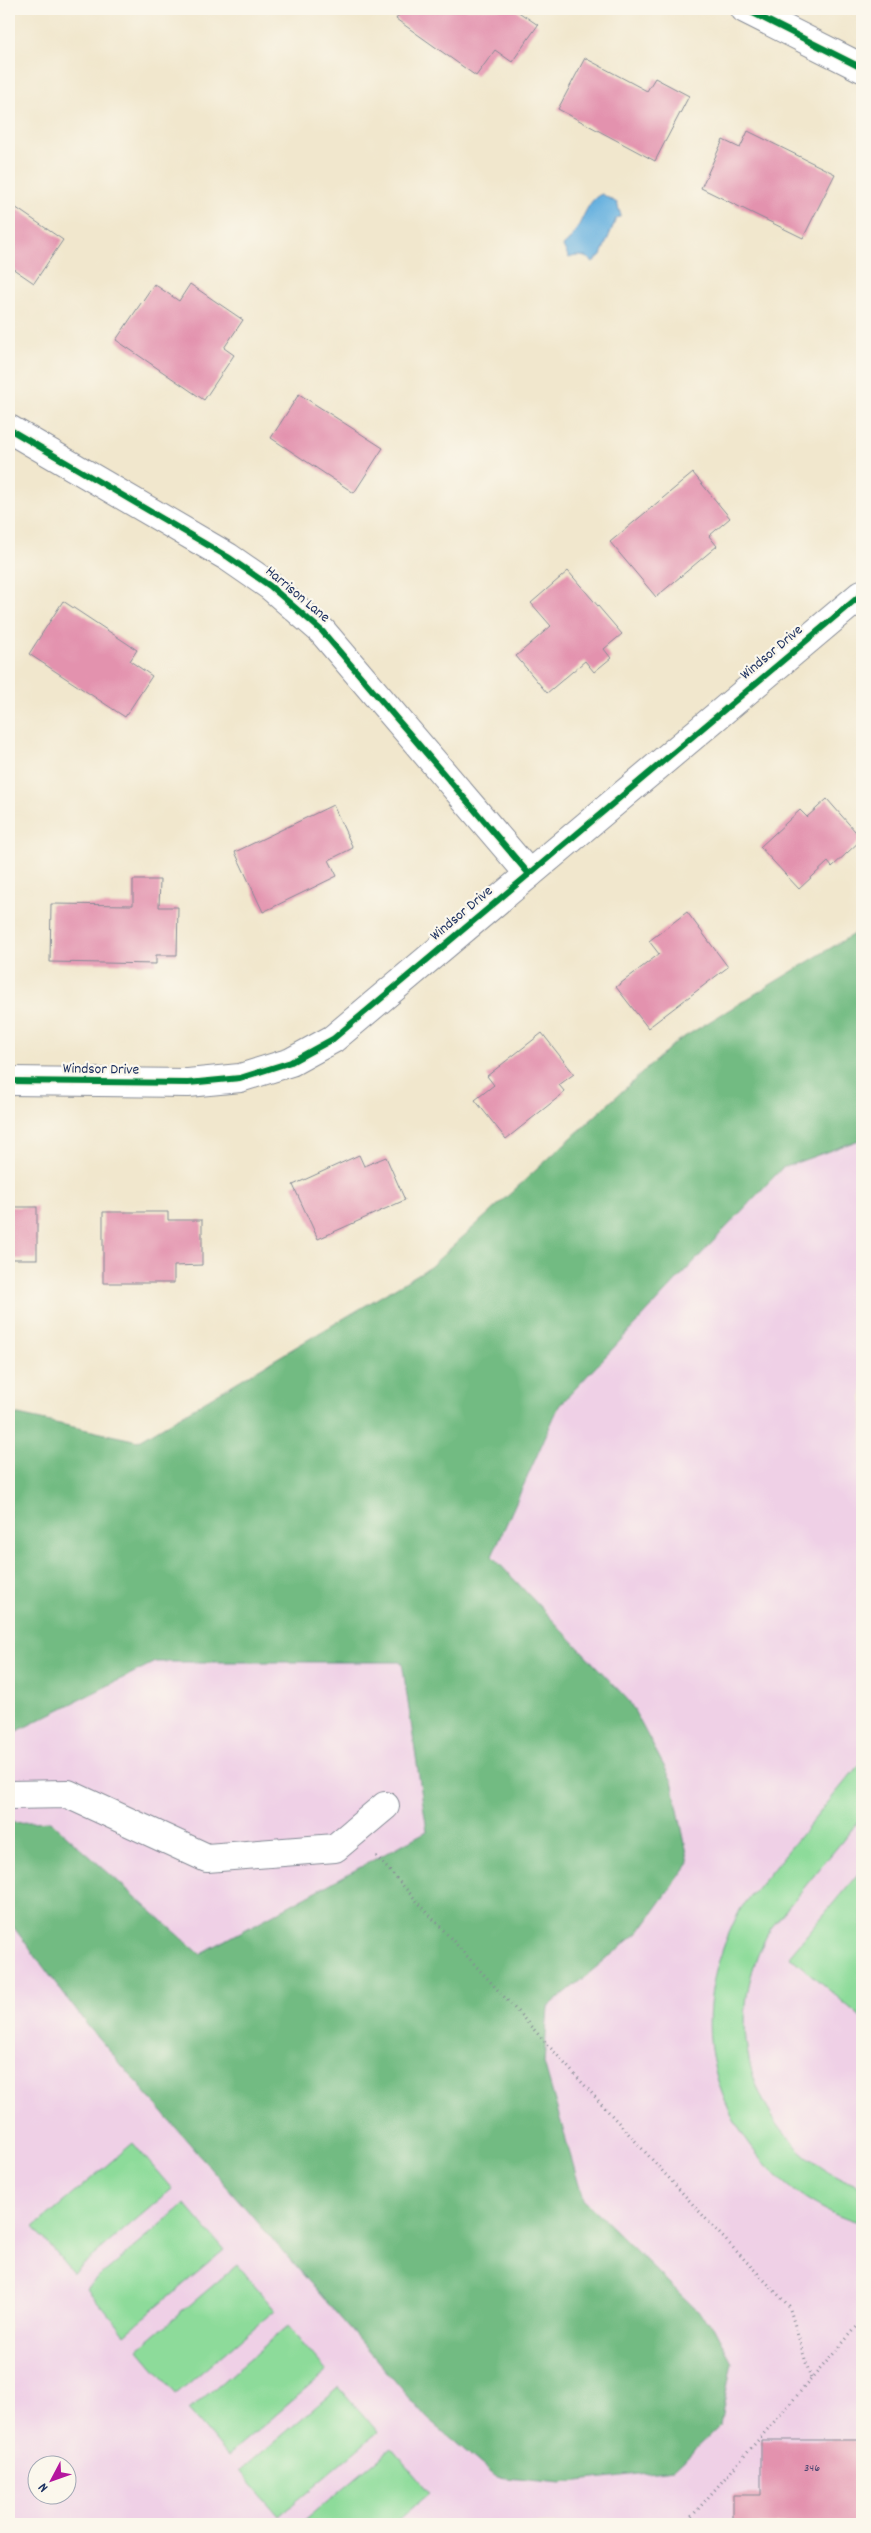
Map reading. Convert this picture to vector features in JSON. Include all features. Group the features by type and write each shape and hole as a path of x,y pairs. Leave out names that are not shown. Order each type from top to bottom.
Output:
{"street":[{"path":"745,9 862,68"},
{"name":"Harrison Lane","path":"15,439 228,557 285,599 322,632 530,874"},
{"name":"Windsor Drive","path":"9,1081 188,1084 240,1078 291,1062 333,1039 862,594"},
{"path":"9,1795 68,1794 207,1858 335,1848 385,1806"}],"path":[{"path":"354,1832 717,2231 789,2306 811,2379"},
{"path":"685,2524 862,2321"}],"shaded area":[{"path":"862,1139 862,2524 9,2524 9,1576 559,1406 782,1168"}],"green space":[{"path":"862,929 862,1139 782,1168 559,1406 492,1556 629,1701 672,1781 689,1863 639,1932 548,2007 544,2063 583,2199 713,2326 732,2362 720,2425 673,2470 561,2483 496,2477 427,2418 87,2025 9,1921 9,1823 50,1821 200,1954 427,1831 402,1662 155,1662 9,1735 9,1413 138,1441 430,1267 676,1042"},
{"path":"862,1761 862,1817 771,1928 754,1966 746,2004 746,2043 755,2080 771,2114 794,2144 825,2169 862,2187 862,2224 828,2211 797,2193 770,2169 747,2142 729,2111 717,2077 710,2041 710,2005 714,1979 721,1955 741,1908"},
{"path":"862,1869 862,2018 789,1956"},
{"path":"133,2143 172,2189 73,2273 34,2227"},
{"path":"185,2204 224,2250 125,2334 86,2288"},
{"path":"237,2265 275,2310 176,2394 138,2349"},
{"path":"288,2326 327,2371 228,2456 189,2410"},
{"path":"339,2387 378,2432 279,2516 240,2471"},
{"path":"391,2448 430,2493 394,2524 301,2524"}],"water":[{"path":"602,194 617,203 621,216 616,219 601,255 593,262 582,256 569,258 563,246 575,233 591,203"}],"building":[{"path":"403,9 514,9 538,25 512,62 495,50 476,76 396,19"},
{"path":"585,58 647,91 655,78 689,96 655,161 558,109"},
{"path":"748,131 835,174 803,238 701,188 723,140 740,148"},
{"path":"9,203 63,240 34,283 9,266"},
{"path":"154,284 179,301 190,284 243,320 224,348 234,355 204,400 116,340"},
{"path":"299,394 383,448 354,493 271,438"},
{"path":"693,473 730,518 709,536 717,546 656,597 610,542"},
{"path":"568,571 622,634 604,649 611,658 594,672 585,661 547,693 516,656 551,626 531,603"},
{"path":"63,601 137,650 130,661 152,676 125,717 29,654"},
{"path":"827,799 862,839 832,867 828,862 799,889 760,847 800,810 807,817"},
{"path":"333,805 353,848 329,860 337,876 263,912 235,852"},
{"path":"133,880 160,880 159,907 178,907 177,955 156,955 156,964 50,962 51,904 133,905"},
{"path":"687,912 728,967 648,1028 616,987 659,954 649,941"},
{"path":"542,1033 574,1074 559,1085 565,1092 506,1139 475,1100 494,1085 487,1076"},
{"path":"359,1155 364,1166 386,1157 405,1200 318,1239 293,1185"},
{"path":"9,1207 37,1207 37,1259 9,1259"},
{"path":"103,1212 168,1212 168,1220 202,1220 202,1265 174,1266 174,1283 103,1283"},
{"path":"761,2440 862,2440 862,2524 733,2524 733,2495 761,2495"}],"cycle path":[{"path":"745,9 862,68"},
{"path":"9,429 228,557 270,586 322,631 529,874"},
{"path":"9,1081 188,1083 240,1078 291,1062 333,1039 862,594"}]}
